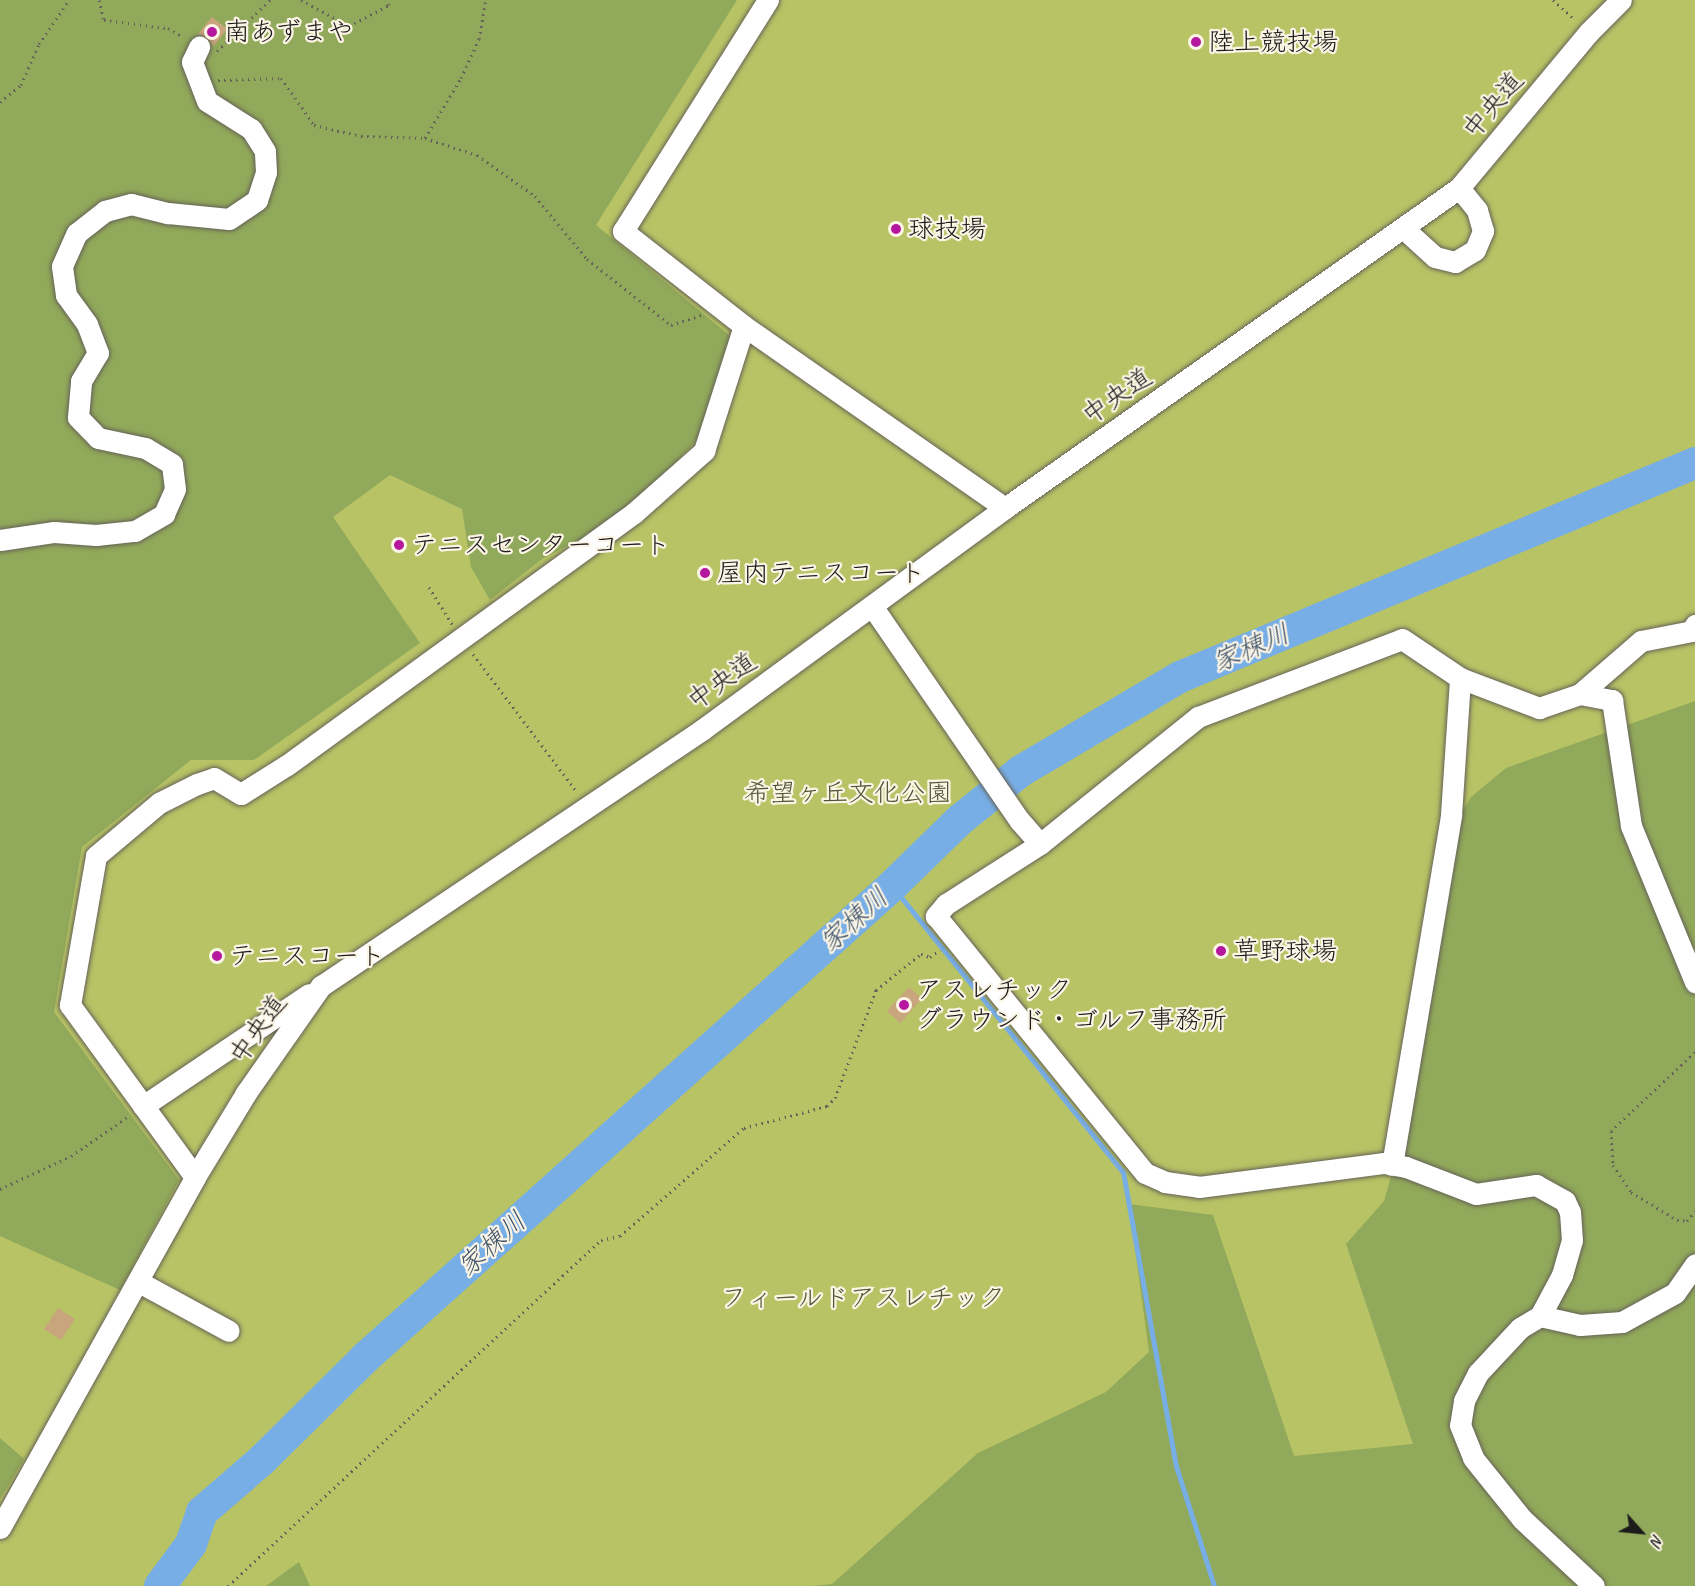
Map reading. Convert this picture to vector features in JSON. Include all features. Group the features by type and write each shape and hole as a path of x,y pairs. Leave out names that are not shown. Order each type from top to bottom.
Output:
{"lane":[{"path":"768,0 623,231 724,308 744,326 1005,508"},
{"name":"中央道","path":"0,1528 139,1282 195,1177 246,1093 321,986 589,807 872,606 1005,508 1460,188 1589,32 1621,0"},
{"path":"0,540 54,532 96,535 135,531 164,513 175,489 172,465 145,448 98,438 78,417 81,381 98,353 87,324 66,295 62,266 77,233 105,211 131,204 168,213 229,219 257,200 266,172 265,151 251,129 207,101 196,81 192,62 199,47"},
{"path":"1403,228 1435,257 1455,262 1475,250 1483,231 1477,210 1460,188"},
{"path":"195,1177 70,1005 96,856 159,803 197,784 214,778 242,794 462,640 634,513 704,451 744,326"},
{"path":"872,606 1020,821 1040,844"},
{"path":"1594,1586 1521,1519 1473,1458 1460,1425 1464,1401 1478,1373 1520,1328 1540,1316 1562,1275 1572,1240 1570,1212 1565,1201 1536,1185 1476,1194 1392,1165 1199,1187 1165,1182 1145,1173 936,916 946,904 1040,844 1198,717 1402,639 1460,678 1539,708 1580,694 1641,641 1692,631 1695,625"},
{"path":"1392,1165 1451,816 1460,678"},
{"path":"1580,694 1612,700 1631,826 1695,982"},
{"path":"143,1106 321,986"},
{"path":"1540,1316 1580,1325 1622,1322 1675,1293 1695,1264"},
{"path":"139,1282 229,1331"}],"path":[{"path":"0,102 21,85 39,44 69,0"},
{"path":"99,0 104,20 168,28 213,54 270,0"},
{"path":"301,0 349,26 388,5 387,0"},
{"path":"425,138 479,39 486,0"},
{"path":"1553,0 1589,32"},
{"path":"196,81 281,78 314,125 361,136 425,138 477,155 535,196 587,259 671,325 724,308"},
{"path":"429,587 462,640 589,807"},
{"path":"228,1586 601,1240 620,1236 744,1128 827,1106 836,1098 876,990 921,954 930,957 955,939"},
{"path":"1695,1052 1611,1131 1613,1165 1631,1192 1677,1220 1687,1221 1695,1211"},
{"path":"0,1189 71,1156 143,1106"}],"green space":[{"name":"希望ヶ丘文化公園","path":"0,0 1695,0 1695,1343 1663,1586 0,1586"},
{"path":"0,0 737,0 596,225 730,336 703,434 633,506 602,528 542,559 490,600 471,567 462,509 390,475 333,517 420,643 254,760 191,760 82,847 54,1012 179,1180 120,1290 0,1236"},
{"path":"1695,701 1695,1586 812,1586 832,1584 978,1453 1106,1392 1149,1352 1129,1204 1213,1215 1294,1456 1413,1444 1346,1244 1384,1201 1400,1145 1442,845 1471,797 1506,768"},
{"path":"0,1438 24,1459 0,1499"},
{"path":"299,1562 310,1586 266,1586"}],"building":[{"name":"南あずまや","path":"212,17 227,29 213,47 209,39 198,34"},
{"name":"アスレチック グラウンド・ゴルフ事務所","path":"909,987 922,999 900,1023 887,1011"},
{"path":"58,1308 75,1319 61,1340 44,1329"}],"waterway":[{"name":"家棟川","path":"160,1586 191,1544 202,1512 262,1460 365,1358 892,886 961,819 1021,771 1180,677 1695,463"},
{"path":"892,886 1123,1172 1176,1466 1214,1586"}],"place":[{"name":"南あずまや","path":"212,32"},
{"name":"陸上競技場","path":"1196,42"},
{"name":"球技場","path":"896,229"},
{"name":"テニスセンターコート","path":"399,545"},
{"name":"屋内テニスコート","path":"705,573"},
{"name":"草野球場","path":"1221,951"},
{"name":"テニスコート","path":"217,956"},
{"name":"アスレチック グラウンド・ゴルフ事務所","path":"904,1005"}],"park label":[{"name":"フィールドアスレチック","path":"863,1298"}]}
